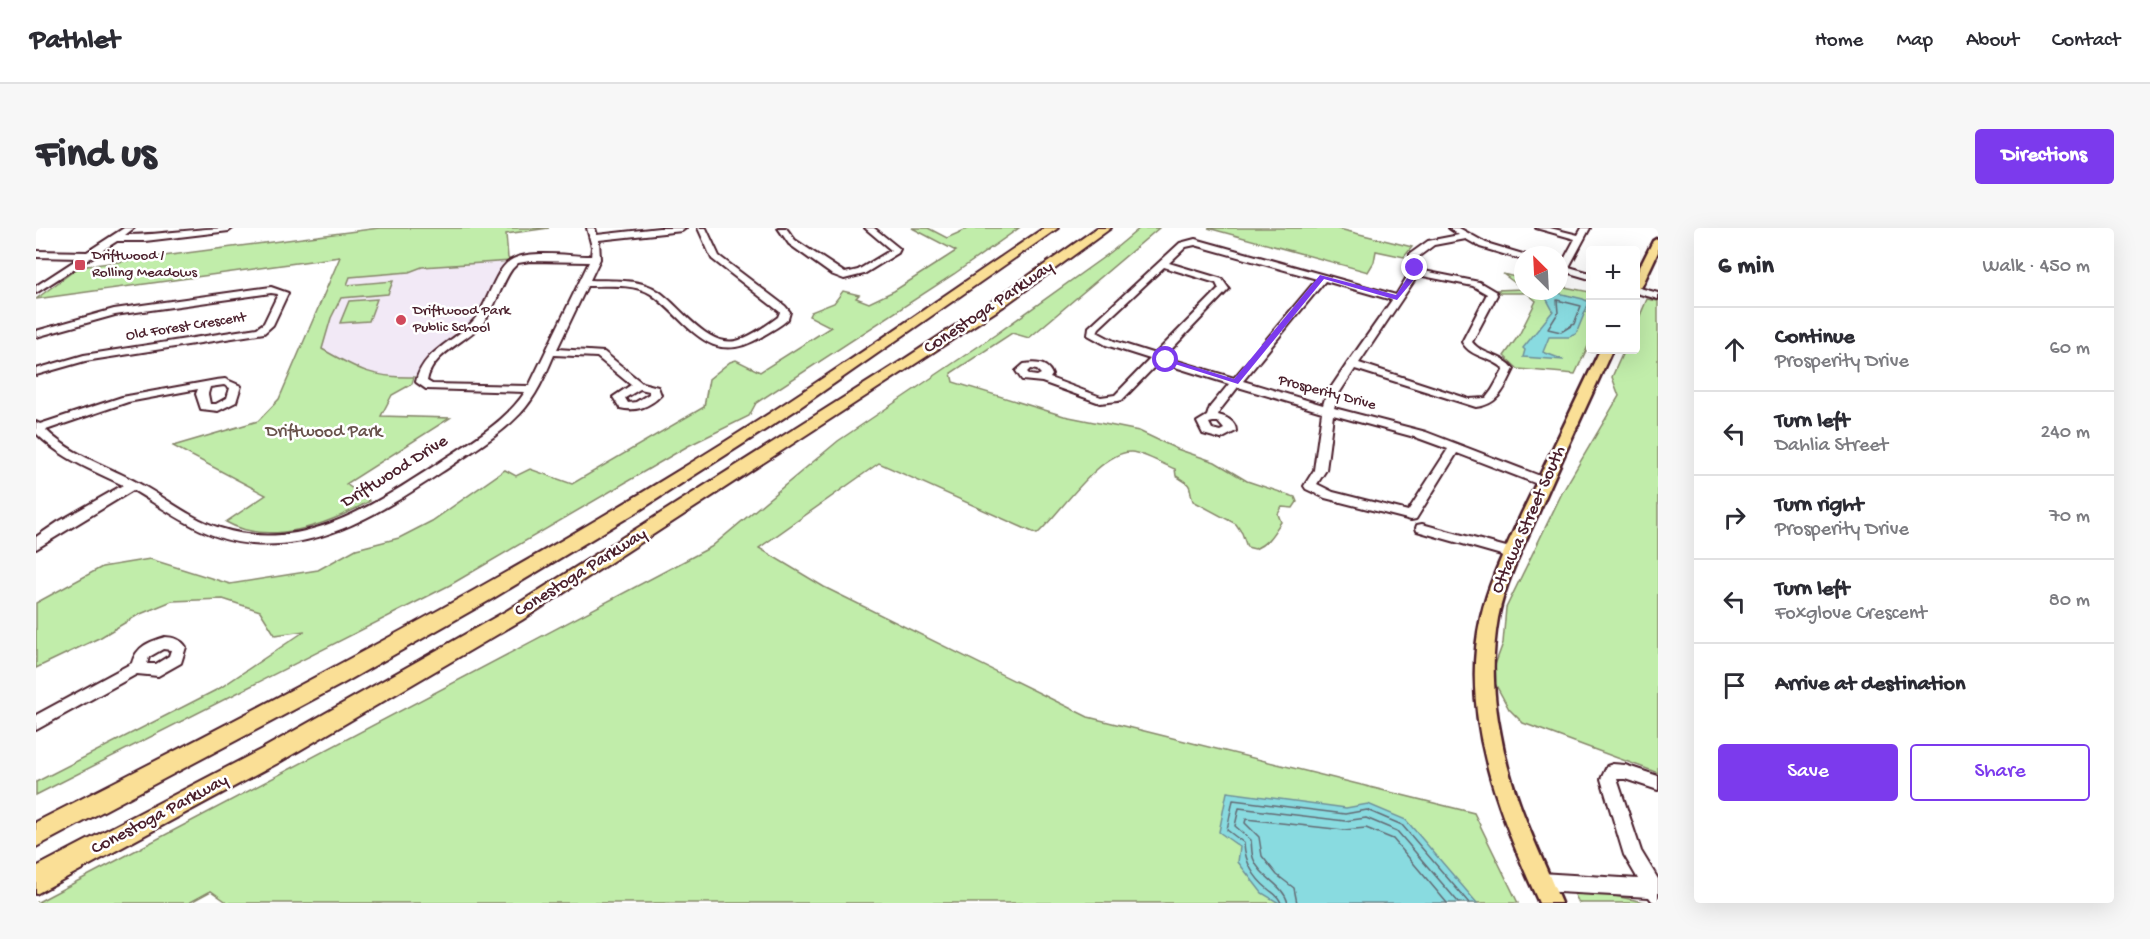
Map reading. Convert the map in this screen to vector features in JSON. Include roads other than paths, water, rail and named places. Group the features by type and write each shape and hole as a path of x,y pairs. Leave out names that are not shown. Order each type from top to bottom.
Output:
{"highway":[{"name":"Conestoga Parkway","path":"36,835 209,746 471,602 633,507 750,433 1052,228"},
{"name":"Conestoga Parkway","path":"36,881 270,756 515,615 911,361 999,303 1105,228"}],"main road":[{"path":"1640,278 1658,242"},
{"name":"Ottawa Street South","path":"1550,903 1520,834 1494,750 1488,715 1484,663 1486,634 1496,590 1604,354"}],"street":[{"path":"36,290 130,228"},
{"path":"115,238 145,238 229,228"},
{"path":"592,233 682,228"},
{"path":"583,283 625,284 654,292 701,335 721,345 743,343 783,319 785,312 782,308 715,257 702,228"},
{"path":"782,228 792,242 834,272 844,276 861,272 895,251 891,243 869,228"},
{"path":"1453,228 1489,247 1514,255"},
{"path":"1540,228 1580,238"},
{"path":"1568,257 1586,228"},
{"name":"Driftwood Drive","path":"37,428 66,452 132,485 214,531 261,542 318,534 354,520 378,507 514,415 533,389 594,259 592,233"},
{"path":"1455,447 1412,516 1329,495 1310,486 1320,470 1332,394 1416,272 1413,256 1424,247 1438,241 1466,236"},
{"name":"Prosperity Drive","path":"1397,298 1195,242 1183,245 1092,330 1092,333 1103,340 1158,358 1455,447 1544,482"},
{"path":"36,254 88,255"},
{"path":"533,389 430,387 421,382 421,377 432,359 478,321 515,261 530,258 594,259"},
{"path":"1043,379 1093,398 1114,400 1122,395 1224,289 1219,281 1162,264"},
{"path":"1568,270 1586,275"},
{"path":"1353,364 1467,402 1483,405 1491,401 1509,367 1503,362 1474,351 1467,342 1492,295 1491,292 1476,284 1416,272"},
{"path":"1212,418 1214,409 1235,382 1323,277"},
{"name":"Old Forest Crescent","path":"36,334 114,312 271,290 283,293 268,325 260,331 84,358 36,372"},
{"path":"1640,290 1658,296"},
{"path":"551,352 600,354 638,385"},
{"path":"37,428 126,399 205,385"},
{"path":"36,544 63,525 132,485"},
{"path":"1422,528 1512,553"},
{"path":"36,723 139,666"},
{"path":"1657,891 1633,855 1608,779 1614,771 1625,772 1658,783"},
{"path":"1540,882 1657,891"}],"water":[{"path":"1568,295 1586,300 1586,309 1576,334 1569,337 1549,337 1543,352 1564,360 1523,357 1525,350 1523,348 1553,311 1547,300 1568,300"},
{"path":"1227,792 1346,808 1368,804 1406,820 1477,903 1279,903 1262,893 1238,862 1240,847 1219,832"}],"place":[{"name":"Driftwood / Rolling Meadows","path":"80,265"},
{"name":"Driftwood Park Public School","path":"401,320"}],"park label":[{"name":"Driftwood Park","path":"324,432"}]}
